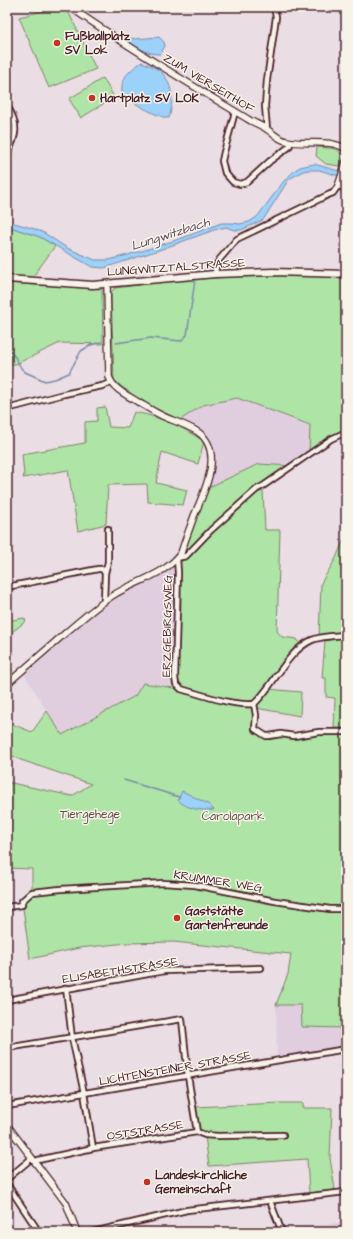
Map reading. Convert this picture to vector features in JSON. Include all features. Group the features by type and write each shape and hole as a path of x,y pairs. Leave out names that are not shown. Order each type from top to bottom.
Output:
{"main road":[{"name":"LUNGWITZTALSTRASSE","path":"7,279 107,284 214,274 273,272 346,274"}],"street":[{"name":"ZUM VIERSEITHOF","path":"70,7 108,34 151,61 235,112 267,129 276,136 291,142 337,145 346,149"},
{"path":"267,129 265,106 267,80 276,17 274,7"},
{"path":"7,106 12,113 15,126 15,138 7,154"},
{"path":"235,112 222,161 225,173 233,182 240,184 247,182 270,161 289,147 291,142"},
{"path":"214,274 219,260 237,239 333,193 338,186 345,165"},
{"path":"338,186 346,189"},
{"path":"7,684 104,601 156,573 177,558 181,553 206,489 211,469 209,446 204,437 197,431 150,409 116,388 111,383 109,377 107,284"},
{"path":"7,409 111,383"},
{"path":"177,558 186,556 211,530 260,487 264,486 331,439 346,432"},
{"path":"104,601 105,573 108,562 108,529"},
{"name":"ERZGEBIRGSWEG","path":"177,558 176,684 181,689 235,703 246,705 254,704"},
{"path":"7,587 98,568 102,569 105,573"},
{"path":"346,635 319,638 312,640 301,647 254,704 256,720 255,729 266,736 281,734 294,736 320,732 346,732"},
{"name":"KRUMMER WEG","path":"7,907 22,905 22,902 32,892 163,883 195,885 275,901 330,909 346,909"},
{"name":"ELISABETHSTRASSE","path":"7,1000 164,971 261,968"},
{"path":"66,988 72,1038 84,1093 93,1148"},
{"path":"7,1048 182,1019 188,1076 197,1132"},
{"name":"LICHTENSTEINER STRASSE","path":"7,1106 346,1049"},
{"path":"7,1125 66,1203 77,1232"},
{"name":"OSTSTRASSE","path":"33,1160 93,1148 197,1132 204,1135 218,1136 283,1135"},
{"path":"7,1179 33,1160"},
{"path":"7,1184 39,1232"},
{"path":"93,1232 187,1210 346,1192"},
{"path":"270,1200 282,1232"}],"shaded area":[{"path":"237,397 310,426 309,454 291,466 259,464 205,489 211,457 204,437 177,422 203,405"},
{"path":"167,567 176,571 174,670 170,687 144,683 135,696 62,735 22,671 94,608"},
{"path":"276,1005 302,1005 302,1027 346,1028 346,1049 277,1060"},
{"path":"346,1222 346,1232 286,1232 285,1229"}],"green space":[{"name":"Fußballplatz SV Lok","path":"59,7 66,7 96,69 49,88 19,17"},
{"name":"Hartplatz SV LOK","path":"103,78 114,97 81,118 69,99"},
{"path":"317,147 333,149 340,152 342,160 340,166 326,164 316,156"},
{"path":"7,226 40,237 55,246 32,278 7,276"},
{"path":"249,276 346,278 346,432 309,454 310,425 237,398 203,405 180,420 137,397 114,380 111,292 115,288 180,280"},
{"path":"7,283 102,289 103,344 60,343 16,364 7,364"},
{"path":"105,407 109,427 128,428 134,412 175,424 204,441 198,464 162,452 156,483 187,490 183,505 148,502 147,484 108,485 106,524 78,531 68,470 23,478 22,454 85,443 85,422 97,421 97,408"},
{"path":"259,464 291,466 260,487 186,556 181,553 205,489"},
{"path":"263,491 265,530 280,530 277,631 282,637 297,639 301,647 267,689 301,692 300,716 256,708 255,729 266,736 346,732 346,1028 302,1027 301,1005 276,1005 288,974 291,954 173,942 127,943 79,948 30,959 22,901 32,892 32,869 7,868 7,782 72,796 91,784 21,760 7,753 7,722 32,732 47,711 62,735 135,696 143,683 180,689 176,684 177,618 181,612 180,563 212,531 254,494"},
{"path":"346,535 346,635 319,638 321,583 335,560"},
{"path":"24,618 26,621 7,636 7,621"},
{"path":"346,637 346,728 334,728 335,698 326,697 326,678 322,678 325,641"},
{"path":"303,1103 303,1108 332,1108 330,1158 335,1190 309,1193 307,1159 209,1166 205,1136 197,1132 194,1107"}],"water":[{"path":"124,37 135,39 159,37 164,42 165,46 160,54 151,53 136,47"},
{"path":"142,62 160,71 168,81 172,99 169,118 153,113 123,96 122,85 126,76 133,68"},
{"path":"314,164 346,173 346,178 319,170 303,171 289,179 263,220 241,230 234,230 226,227 214,230 104,268 92,267 40,237 7,226 7,221 32,228 44,233 67,248 95,260 109,260 185,237 221,223 240,224 249,222 257,217 284,181 295,170 300,167"},
{"path":"182,791 208,804 214,810 200,810 185,806 178,800"}],"waterway":[{"path":"116,343 151,338 181,341 187,335 195,280"},
{"path":"7,348 25,372 45,381 55,379 69,373 81,351 91,345 101,342"},
{"path":"124,780 179,797"}],"place":[{"name":"Fußballplatz SV Lok","path":"57,43"},
{"name":"Hartplatz SV LOK","path":"92,98"},
{"name":"Gaststätte Gartenfreunde","path":"177,918"},
{"name":"Landeskirchliche Gemeinschaft","path":"147,1182"}],"water label":[{"name":"Lungwitzbach","path":"170,233"}],"park label":[{"name":"Tiergehege","path":"90,814"},
{"name":"Carolapark","path":"233,816"}]}
